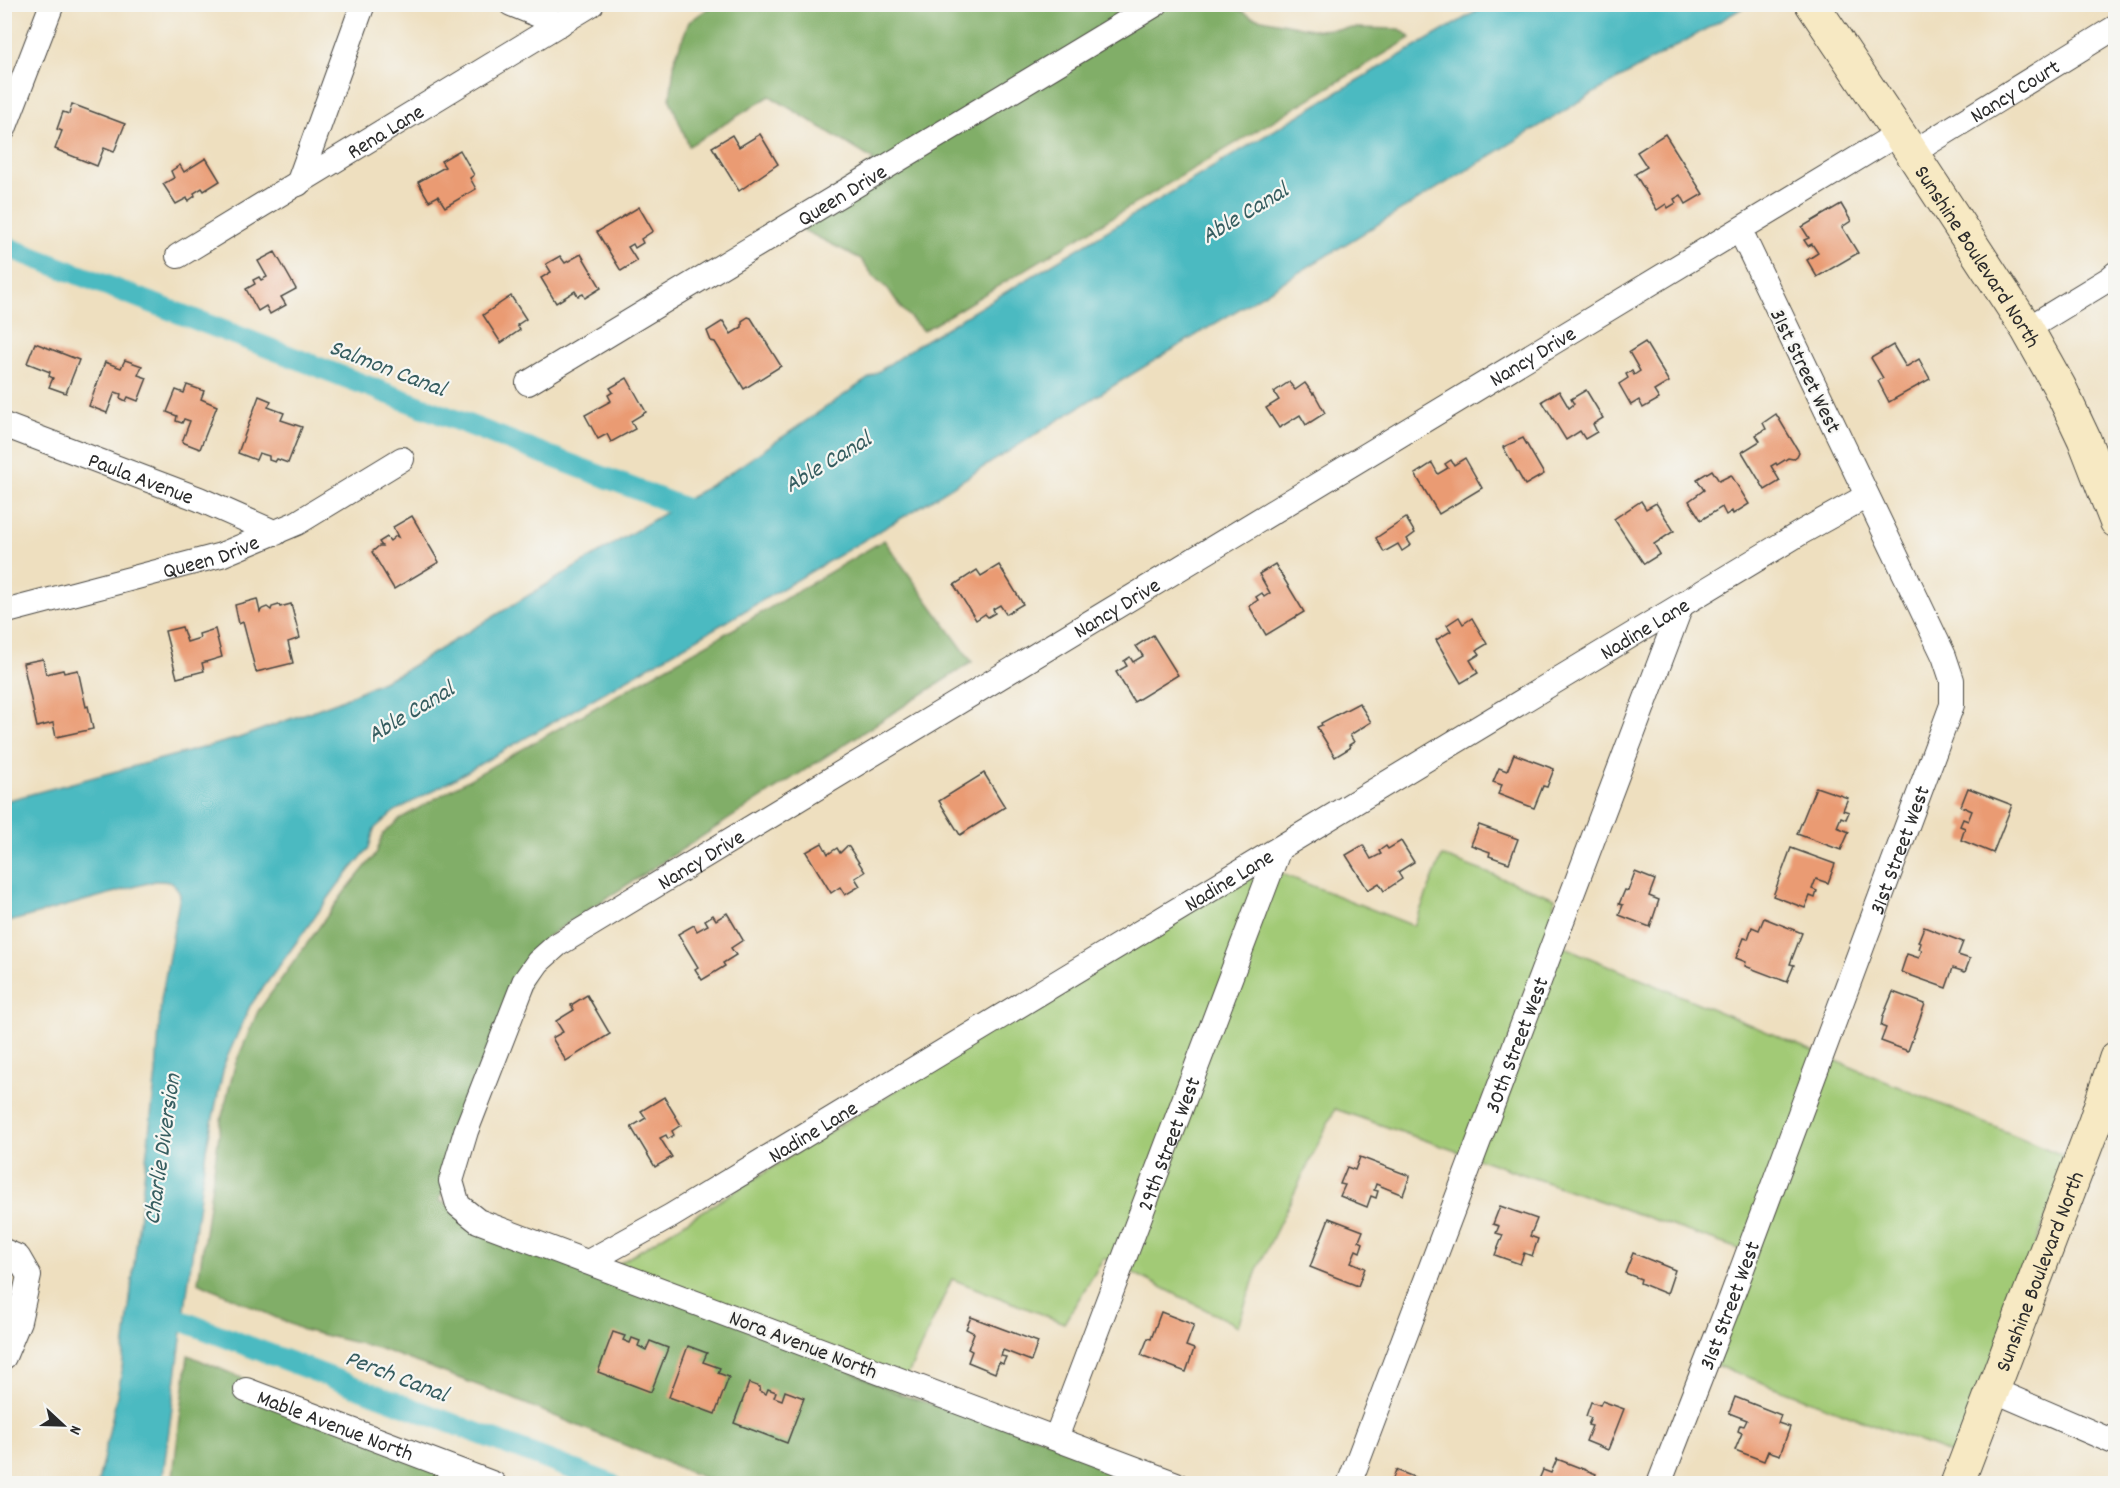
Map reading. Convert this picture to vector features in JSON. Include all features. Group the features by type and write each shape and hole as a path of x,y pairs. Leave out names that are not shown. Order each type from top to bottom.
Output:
{"street":[{"path":"4,129 52,4"},
{"path":"298,184 363,4"},
{"path":"511,4 560,24"},
{"name":"Rena Lane","path":"178,256 592,4"},
{"name":"Queen Drive","path":"528,383 1156,4"},
{"name":"Sunshine Boulevard North","path":"1812,4 2027,329 2059,386 2084,439 2115,521"},
{"name":"Nancy Court","path":"1905,143 2115,27"},
{"name":"Nancy Drive","path":"451,1181 466,1131 524,982 538,962 557,945 1740,230 1905,143"},
{"name":"31st Street West","path":"1659,1484 1747,1256 1952,705 1952,680 1944,656 1740,230"},
{"path":"2027,329 2109,279 2115,273"},
{"name":"Paula Avenue","path":"4,425 199,499 276,533"},
{"name":"Queen Drive","path":"4,612 221,555 297,523 402,459"},
{"name":"Nadine Lane","path":"588,1262 671,1216 1802,532 1867,496"},
{"name":"30th Street West","path":"1349,1484 1681,606"},
{"name":"29th Street West","path":"1056,1438 1279,849"},
{"name":"Sunshine Boulevard North","path":"1957,1484 2113,1076"},
{"name":"Nora Avenue North","path":"451,1181 458,1205 478,1221 1176,1484"},
{"path":"4,1251 18,1257 29,1276 19,1321 4,1358"},
{"name":"Mable Avenue North","path":"246,1390 494,1484"},
{"path":"1993,1390 2115,1443"}],"green space":[{"path":"713,5 1232,5 1252,17 1316,30 1400,29 1411,38 923,331 902,309 889,290 874,277 861,259 789,223 874,160 770,96 689,146 670,100 675,58 689,22"},
{"path":"884,540 972,662 548,936 439,1201 617,1265 899,1394 1152,1471 1147,1483 716,1483 504,1395 378,1348 303,1330 198,1282 221,1120 235,1065 258,1011 346,890 376,854 383,834 401,818 737,627"},
{"path":"1442,856 1555,898 1552,942 2069,1158 1955,1455 1710,1363 1753,1254 1335,1109 1257,1270 1238,1326 1104,1258 1064,1323 952,1279 899,1394 617,1265 1257,864 1414,926"},
{"path":"188,1355 335,1418 473,1484 172,1484"}],"water":[{"path":"1489,4 1748,5 1587,97 1124,379 915,510 731,619 395,811 374,829 369,848 338,885 250,1006 225,1062 206,1150 162,1483 98,1483 121,1377 156,1073 161,1000 180,895 176,886 171,882 155,881 5,923 5,801 239,738 339,701 402,672 724,477 916,346 1351,84"}],"building":[{"path":"72,104 125,124 114,152 104,148 97,166 55,149 62,131 57,129 63,112 69,114"},
{"path":"760,134 778,164 739,191 712,147 732,135 739,147"},
{"path":"1665,134 1703,194 1686,204 1681,195 1674,199 1676,203 1668,208 1666,204 1657,210 1635,174 1647,167 1637,152"},
{"path":"460,150 474,175 470,178 476,189 445,207 438,196 429,201 418,182 445,167 441,161"},
{"path":"206,158 220,181 204,191 202,188 194,193 195,196 188,201 187,198 176,204 163,184 174,178 171,171 180,165 184,172"},
{"path":"1841,204 1851,221 1842,227 1858,253 1817,277 1807,260 1818,253 1812,244 1808,246 1804,240 1809,238 1802,227"},
{"path":"639,207 653,231 641,239 643,243 635,248 633,244 628,247 637,261 621,271 597,232"},
{"path":"275,252 296,289 281,297 286,305 270,314 266,306 258,311 246,289 255,284 253,280 267,277 258,261"},
{"path":"581,254 601,288 585,298 583,294 578,296 575,291 556,303 541,278 551,272 546,264 560,256 565,263"},
{"path":"511,296 526,319 517,325 520,330 501,343 483,315"},
{"path":"748,317 751,318 781,366 744,389 715,342 711,341 707,331 723,321 731,334 742,327 742,321"},
{"path":"1645,342 1669,382 1654,391 1659,399 1643,408 1639,400 1631,405 1619,384 1628,378 1626,374 1632,371 1634,375 1640,371 1629,352"},
{"path":"35,343 79,360 66,393 49,387 53,378 49,376 50,372 27,363"},
{"path":"1893,345 1906,367 1919,359 1930,379 1889,402 1878,381 1883,378 1871,358"},
{"path":"125,360 142,366 138,375 147,378 138,401 128,397 126,401 120,398 121,394 115,392 107,413 89,406 105,362 121,368"},
{"path":"627,378 646,412 631,421 635,429 611,442 607,434 598,439 585,415 611,401 608,395 613,392 610,388"},
{"path":"1289,382 1295,390 1305,383 1314,393 1325,413 1306,425 1300,415 1279,428 1266,408 1279,400 1274,392"},
{"path":"187,385 204,391 201,399 217,406 200,449 182,442 190,421 184,419 182,423 176,421 177,416 167,412 176,390 184,393"},
{"path":"1586,390 1603,418 1593,424 1597,432 1585,439 1580,431 1566,440 1542,401 1559,391 1569,408 1574,404 1571,399"},
{"path":"259,396 271,401 268,407 284,413 281,420 302,427 288,463 277,459 275,462 269,460 269,456 259,453 256,460 238,453"},
{"path":"1776,414 1799,452 1793,459 1788,458 1771,466 1780,481 1765,490 1742,452 1760,441 1756,435 1766,429 1763,423"},
{"path":"1523,438 1544,474 1525,485 1503,447"},
{"path":"1465,458 1482,488 1439,514 1415,474 1432,463 1438,474 1448,468 1445,464 1451,460 1454,465"},
{"path":"1712,470 1719,481 1731,475 1749,504 1733,514 1732,511 1726,515 1722,507 1701,520 1689,501 1704,490 1697,479"},
{"path":"1641,501 1646,509 1656,503 1674,531 1654,544 1660,554 1644,564 1614,519"},
{"path":"412,516 439,562 394,589 372,552 382,546 379,542 387,537 390,541 398,537 393,527"},
{"path":"1406,518 1415,533 1407,539 1411,545 1402,551 1398,544 1384,552 1376,538"},
{"path":"1275,564 1304,612 1266,635 1249,606 1258,600 1256,597 1262,593 1264,597 1270,593 1259,574"},
{"path":"999,565 1023,604 1006,614 1000,605 993,609 995,613 988,617 985,614 976,620 954,585 977,570 981,576"},
{"path":"257,599 260,612 267,607 271,610 272,607 291,604 300,638 288,642 293,663 256,672 243,622 239,624 235,605"},
{"path":"1459,617 1463,624 1472,618 1487,644 1477,650 1480,654 1470,660 1478,673 1461,683 1436,640 1451,631 1447,625"},
{"path":"182,627 187,642 200,638 199,634 215,629 222,657 202,663 204,671 177,678 165,631"},
{"path":"1153,635 1178,675 1134,702 1116,672 1127,666 1124,661 1130,657 1133,662 1143,656 1136,646"},
{"path":"43,659 46,674 63,670 64,673 78,670 93,729 56,737 53,723 37,727 23,663"},
{"path":"1359,703 1371,722 1350,735 1354,742 1349,745 1350,748 1335,757 1317,727"},
{"path":"1514,754 1554,769 1547,787 1543,786 1534,808 1498,794 1502,785 1493,782 1499,768 1507,771"},
{"path":"984,773 1005,807 960,835 939,801"},
{"path":"1816,787 1848,798 1843,810 1849,812 1846,819 1841,817 1837,827 1849,832 1841,850 1797,834"},
{"path":"1968,788 2012,805 1993,853 1961,840 1965,828 1960,826 1963,819 1968,821 1972,811 1961,806"},
{"path":"1479,825 1518,839 1509,863 1489,856 1490,852 1471,845"},
{"path":"1401,841 1414,862 1398,872 1402,879 1384,891 1379,883 1368,890 1346,855 1363,845 1371,859 1381,854 1379,851 1386,846 1388,849"},
{"path":"822,843 828,854 837,848 840,853 847,846 849,847 865,872 855,878 860,886 845,895 840,887 831,893 806,852"},
{"path":"1791,848 1835,864 1828,883 1816,879 1812,889 1817,891 1815,898 1810,896 1805,908 1773,896"},
{"path":"1635,872 1655,880 1649,896 1659,900 1650,927 1619,915 1623,905 1619,904 1625,890 1628,891"},
{"path":"727,913 743,940 731,948 736,955 723,963 725,966 702,980 695,969 698,967 678,934 694,925 697,931 708,925 705,920 713,915 716,920"},
{"path":"1764,918 1802,933 1790,964 1794,965 1787,982 1745,966 1746,962 1736,958 1744,938 1748,939 1752,927 1759,930"},
{"path":"1924,927 1963,942 1958,955 1970,959 1965,972 1953,968 1946,988 1901,972 1907,954 1919,958 1922,950 1919,949 1921,943 1918,942"},
{"path":"1893,992 1925,1004 1908,1051 1881,1041 1886,1028 1881,1026 1883,1016"},
{"path":"587,995 610,1034 566,1061 552,1038 563,1032 556,1021 574,1010 571,1005"},
{"path":"664,1097 681,1125 672,1131 674,1135 668,1139 666,1135 660,1138 672,1157 655,1167 631,1127 646,1118 641,1111"},
{"path":"1360,1157 1410,1176 1403,1195 1376,1184 1374,1190 1378,1191 1376,1198 1371,1196 1367,1207 1340,1196 1345,1185 1340,1184 1347,1167 1355,1170"},
{"path":"1500,1206 1537,1219 1530,1236 1538,1239 1532,1256 1524,1253 1520,1264 1495,1255 1503,1235 1496,1233 1499,1226 1493,1224"},
{"path":"1329,1218 1363,1231 1359,1241 1363,1243 1360,1252 1356,1250 1351,1262 1365,1268 1358,1286 1310,1267"},
{"path":"1633,1253 1675,1270 1667,1294 1640,1283 1641,1279 1625,1273"},
{"path":"1161,1312 1194,1325 1186,1346 1194,1349 1186,1372 1141,1355 1148,1338 1151,1339"},
{"path":"971,1317 1038,1342 1031,1361 1003,1350 1001,1356 1006,1357 1003,1364 999,1362 995,1373 968,1362 972,1351 968,1349 974,1333 966,1329"},
{"path":"613,1332 625,1336 623,1340 630,1343 632,1338 640,1341 638,1346 646,1350 650,1341 668,1348 651,1392 598,1372"},
{"path":"688,1346 707,1353 703,1362 720,1368 718,1373 729,1377 715,1414 669,1397"},
{"path":"749,1383 760,1387 759,1391 766,1394 768,1389 776,1392 774,1397 782,1400 785,1391 804,1398 787,1443 734,1423"},
{"path":"1735,1397 1781,1415 1778,1423 1790,1427 1780,1455 1768,1451 1764,1461 1735,1450 1742,1433 1738,1431 1740,1425 1744,1426 1747,1420 1729,1413"},
{"path":"1602,1401 1624,1409 1608,1450 1586,1441 1592,1426 1588,1425 1591,1418 1586,1416 1591,1402 1600,1405"},
{"path":"1557,1459 1596,1474 1592,1484 1538,1482 1543,1470 1551,1473"},
{"path":"1396,1470 1429,1483 1429,1484 1391,1484"}],"waterway":[{"name":"Salmon Canal","path":"4,246 703,515"},
{"name":"Perch Canal","path":"164,1314 611,1484"}],"water label":[{"name":"Able Canal","path":"1244,212"},
{"name":"Able Canal","path":"827,461"},
{"name":"Able Canal","path":"410,711"},
{"name":"Charlie Diversion","path":"161,1149"}]}
